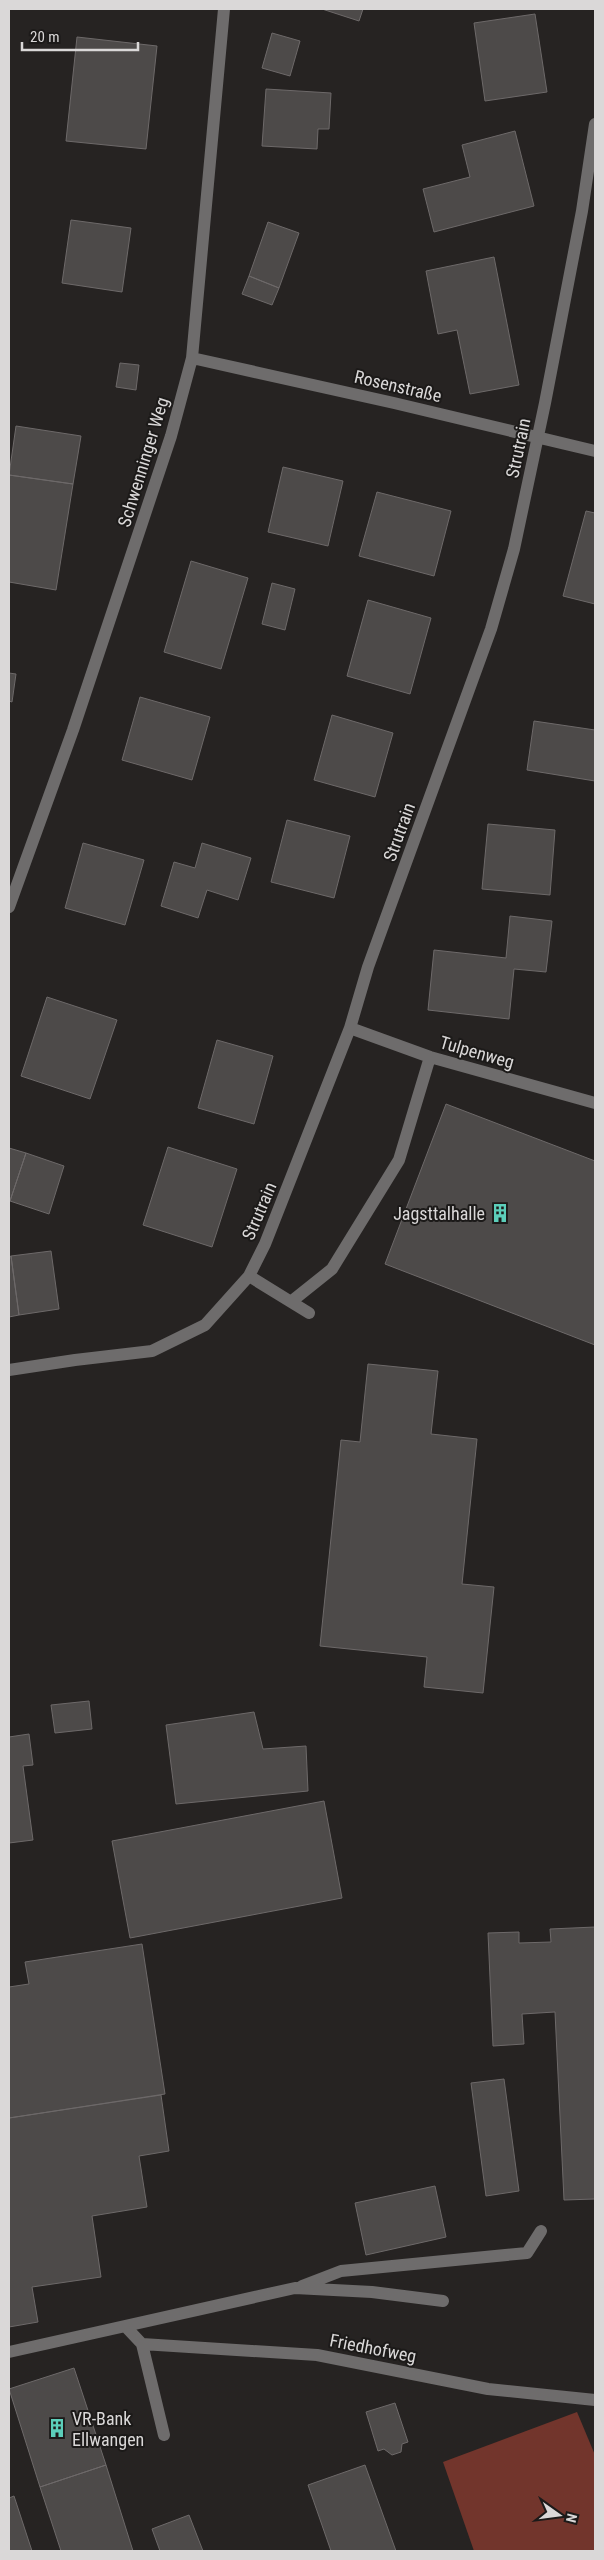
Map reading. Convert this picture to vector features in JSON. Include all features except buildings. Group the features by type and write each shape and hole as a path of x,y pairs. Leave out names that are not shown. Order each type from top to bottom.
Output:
{"street":[{"name":"Schwenninger Weg","path":"9,907 82,703 171,436 192,358 224,9"},
{"name":"Strutrain","path":"9,1370 152,1351 205,1325 249,1276 296,1171 350,1028 368,968 491,629 514,549 538,436 582,211 595,124"},
{"name":"Rosenstraße","path":"192,358 538,436 595,451"},
{"name":"Tulpenweg","path":"350,1028 430,1057 595,1104"},
{"path":"292,1301 332,1268 399,1160 430,1057"},
{"path":"249,1276 309,1313"},
{"path":"9,2352 295,2288 341,2272 527,2253 541,2231"},
{"path":"295,2288 372,2292 443,2301"},
{"path":"125,2326 142,2344 164,2435"},
{"name":"Friedhofweg","path":"142,2344 316,2355 488,2389 595,2400"}],"shaded area":[{"path":"577,2412 595,2455 595,2551 474,2551 443,2462"}],"place":[{"name":"Jagsttalhalle","path":"500,1213"},
{"name":"VR-Bank Ellwangen","path":"57,2428"}]}
